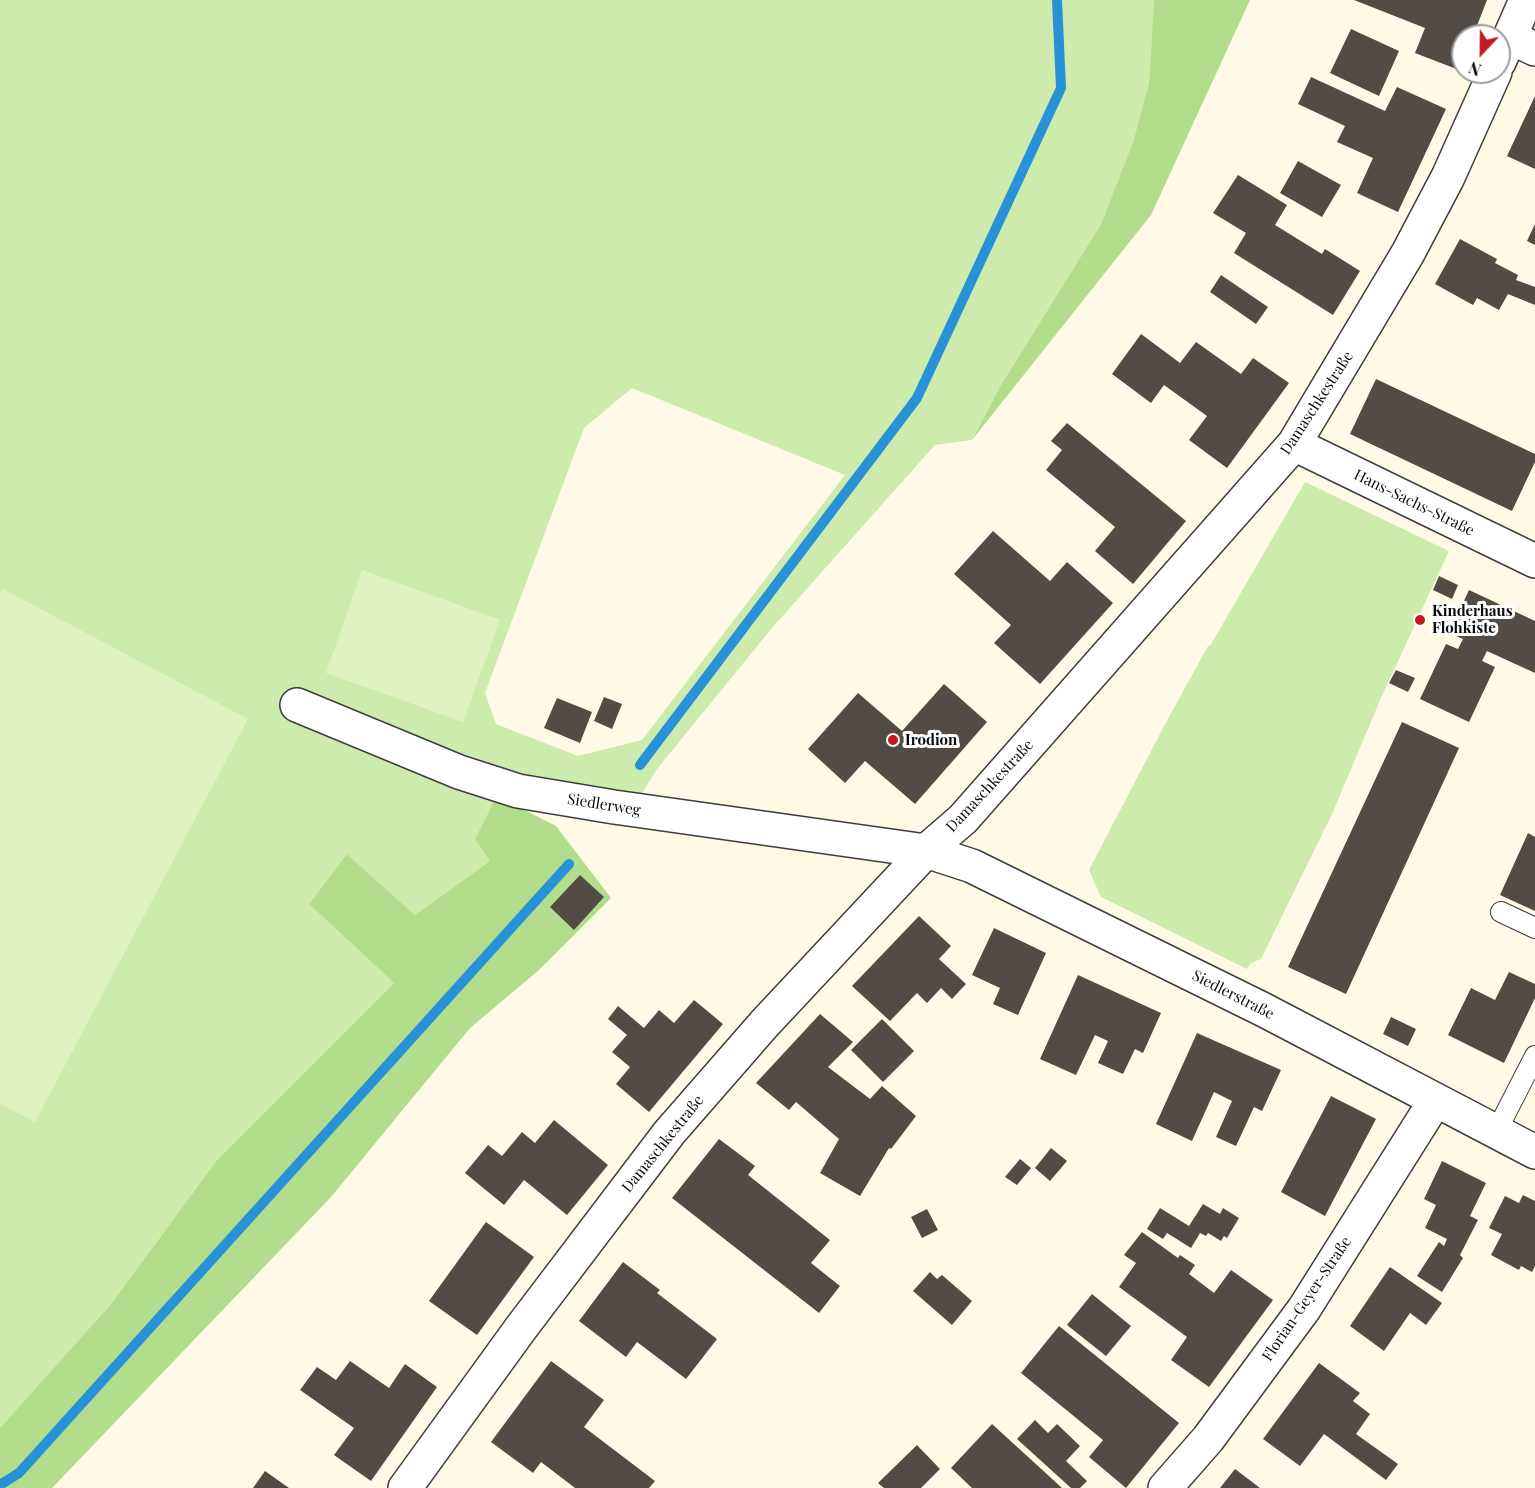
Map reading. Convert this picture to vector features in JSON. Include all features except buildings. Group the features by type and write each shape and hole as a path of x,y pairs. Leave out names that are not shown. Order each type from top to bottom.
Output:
{"street":[{"path":"1515,50 1526,0"},
{"name":"Damaschkestraße","path":"405,1488 521,1328 669,1134 765,1023 926,851 963,819 1294,444 1408,253 1448,177 1490,84"},
{"name":"Hans-Sachs-Straße","path":"1294,444 1535,561"},
{"name":"Siedlerweg","path":"297,705 459,772 518,791 614,807 926,851"},
{"name":"Siedlerstraße","path":"926,851 972,866 1264,1010 1535,1152"},
{"name":"Florian-Geyer-Straße","path":"1165,1488 1208,1439 1304,1309 1435,1101"}],"lane":[{"path":"1501,912 1535,928"},
{"path":"1496,1132 1535,1056"}],"green space":[{"path":"0,0 1154,0 1149,83 1133,142 1101,224 1001,385 972,440 935,445 772,628 657,769 641,795 517,773 490,861 415,915 347,854 309,904 394,983 217,1160 111,1304 0,1428","holes":["632,388 845,475 642,740 578,756 496,724 485,693 584,428"]},
{"path":"1154,0 1250,0 1151,215 972,440 1001,385 1101,224 1133,142 1149,83"},
{"path":"1305,482 1449,551 1381,698 1332,814 1261,959 1251,963 1247,969 1101,897 1089,870 1208,646"},
{"path":"362,570 500,620 463,722 326,673"},
{"path":"3,589 248,719 35,1122 0,1104 0,594"},
{"path":"497,796 556,826 611,898 539,970 470,1028 331,1197 52,1488 0,1488 0,1428 111,1304 217,1160 394,983 309,904 347,854 415,915 490,861 475,839"}],"waterway":[{"path":"640,765 917,398 1061,88 1057,0"},
{"path":"0,1485 19,1473 569,864"}],"place":[{"name":"Kinderhaus Flohkiste","path":"1420,620"},
{"name":"Irodion","path":"893,740"}]}
